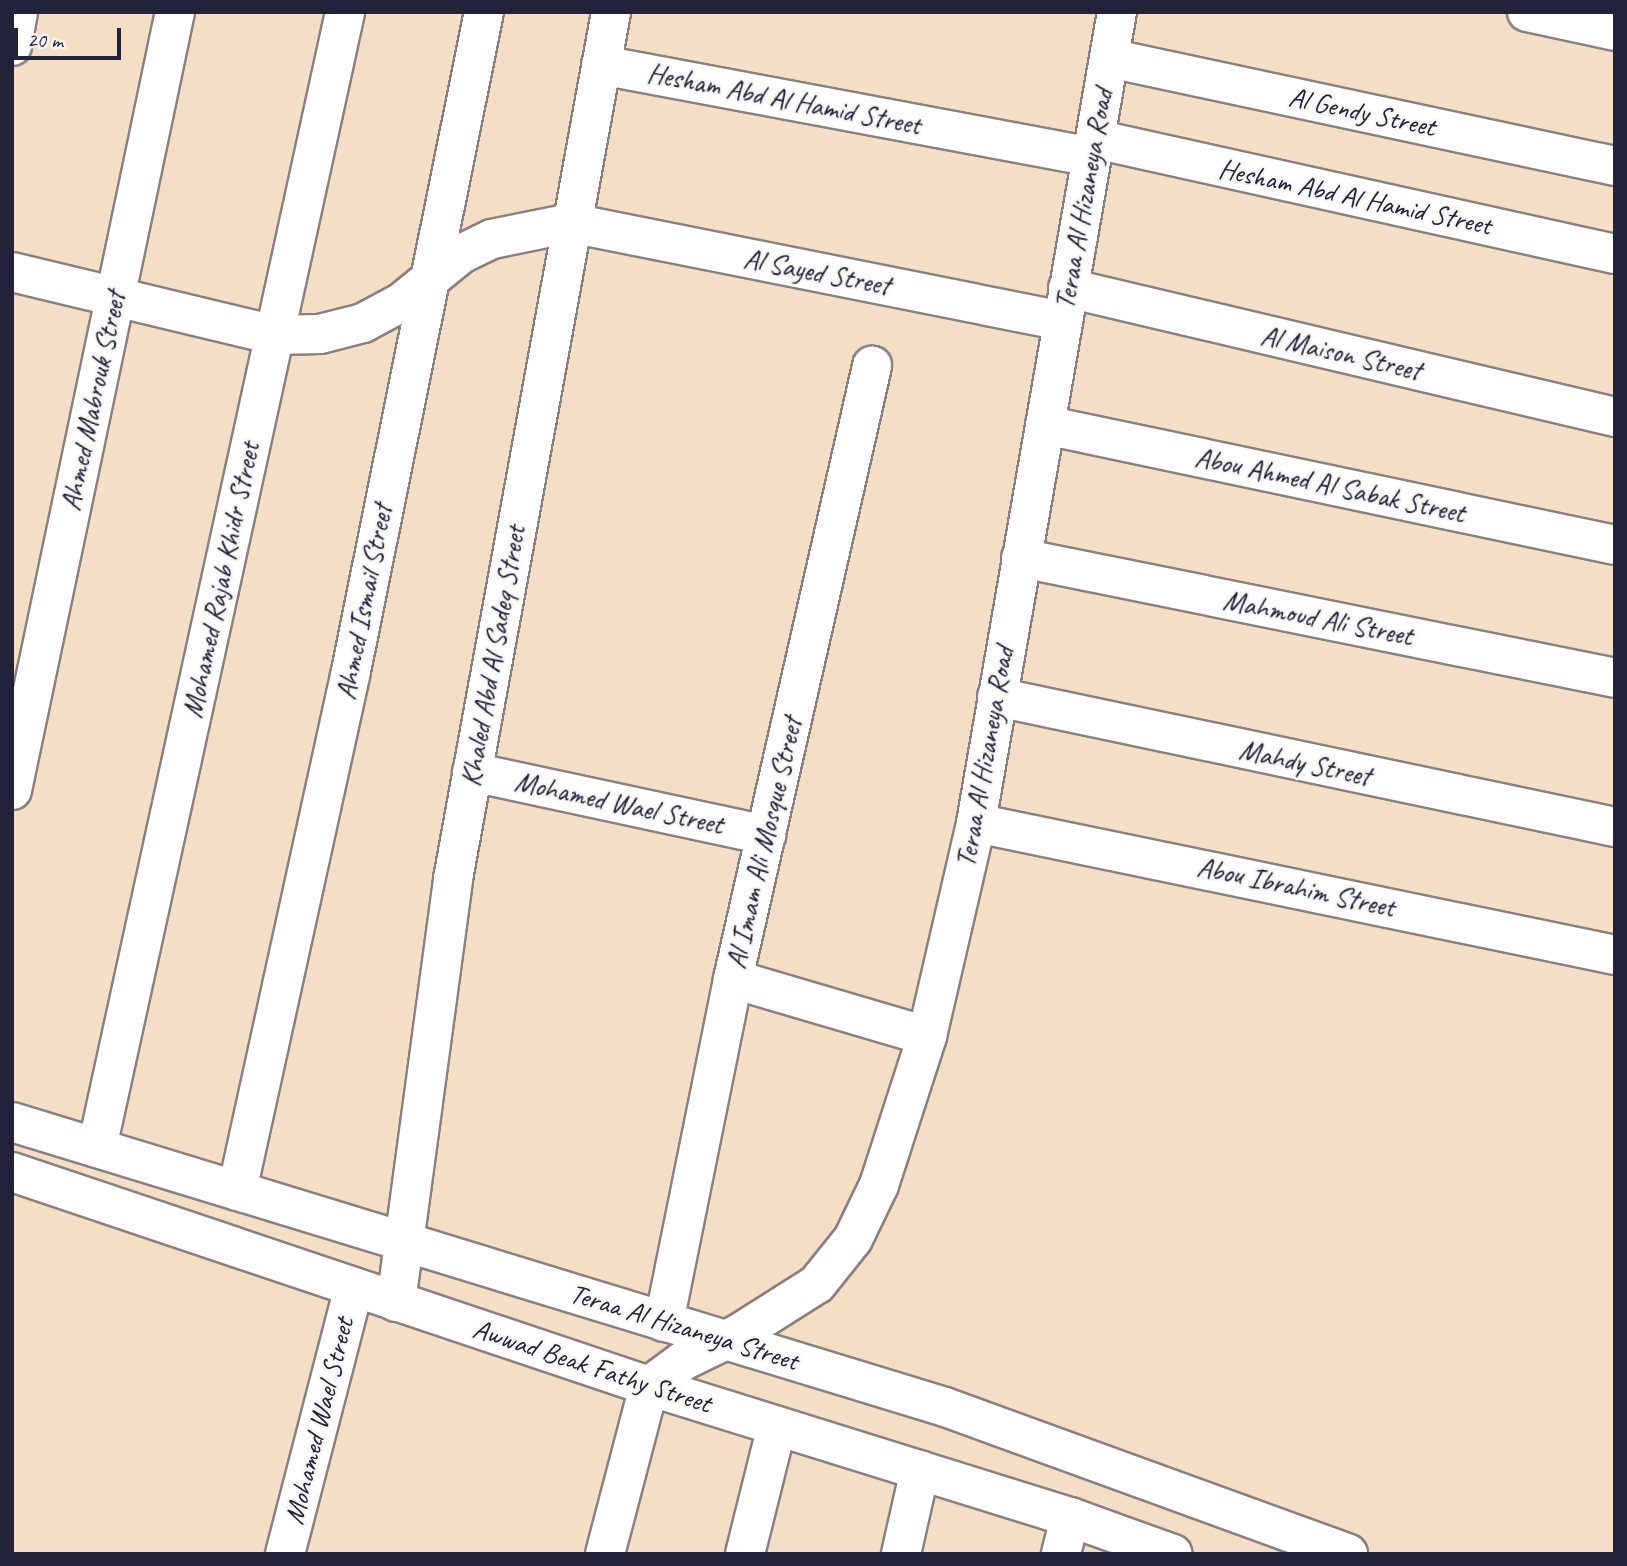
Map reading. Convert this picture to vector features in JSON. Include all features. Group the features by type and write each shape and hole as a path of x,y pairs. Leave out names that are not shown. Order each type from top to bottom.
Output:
{"street":[{"path":"12,46 18,12"},
{"name":"Ahmed Mabrouk Street","path":"12,790 175,12"},
{"name":"Mohamed Rajab Khidr Street","path":"97,1148 345,12"},
{"name":"Ahmed Ismail Street","path":"237,1191 351,671 484,12"},
{"name":"Khaled Abd Al Sadeq Street","path":"396,1302 453,879 611,12"},
{"name":"Teraa Al Hizaneya Road","path":"649,1386 683,1361 784,1308 817,1284 853,1239 878,1185 927,1036 976,822 1117,12"},
{"path":"1527,12 1615,31"},
{"name":"Al Gendy Street","path":"1109,58 1615,166"},
{"name":"Hesham Abd Al Hamid Street","path":"601,65 1093,148 1615,254"},
{"path":"12,272 275,335 320,334 363,323 401,302 461,254 492,239 571,223"},
{"name":"Al Sayed Street","path":"571,223 1065,305"},
{"name":"Al Maison Street","path":"1065,305 1615,417"},
{"name":"Al Imam Ali Mosque Street","path":"664,1322 733,979 872,366"},
{"name":"Abou Ahmed Al Sabak Street","path":"1045,425 1615,545"},
{"name":"Mahmoud Ali Street","path":"1021,558 1615,678"},
{"name":"Mahdy Street","path":"997,697 1615,827"},
{"name":"Mohamed Wael Street","path":"472,772 766,835"},
{"name":"Abou Ibrahim Street","path":"976,822 1615,955"},
{"path":"733,979 927,1036"},
{"name":"Teraa Al Hizaneya Street","path":"12,1122 945,1407 1348,1554"},
{"name":"Awwad Beak Fathy Street","path":"12,1172 649,1386 1070,1517 1173,1554"},
{"name":"Mohamed Wael Street","path":"285,1554 354,1288"},
{"path":"605,1554 649,1386"},
{"path":"745,1554 777,1426"},
{"path":"901,1554 920,1470"},
{"path":"1062,1554 1070,1517"}]}
